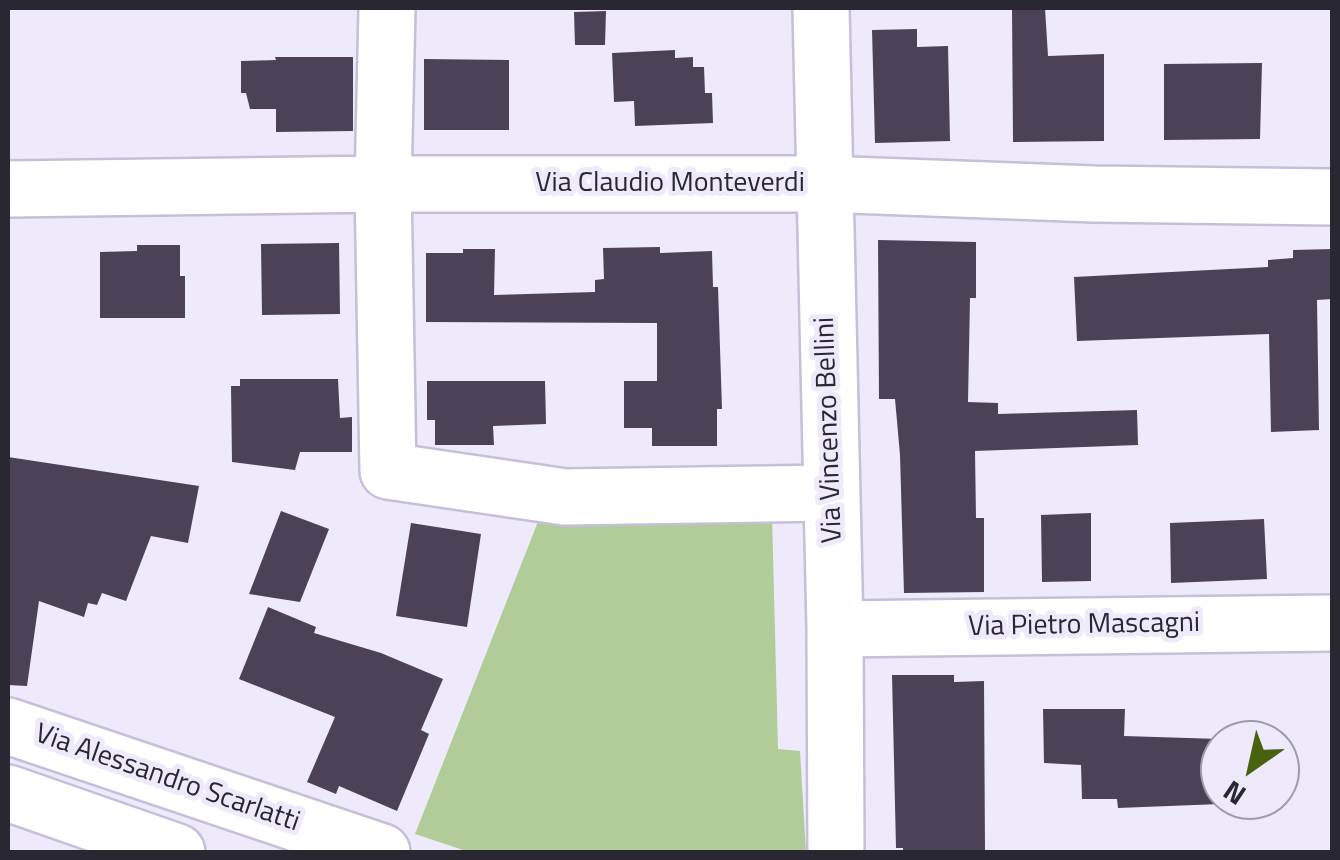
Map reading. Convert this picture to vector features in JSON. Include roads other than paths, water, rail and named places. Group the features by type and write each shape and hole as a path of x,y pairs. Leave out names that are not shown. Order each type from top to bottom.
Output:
{"street":[{"path":"387,8 384,184 388,471 565,497 831,493"},
{"name":"Via Vincenzo Bellini","path":"820,8 836,629 836,852"},
{"name":"Via Claudio Monteverdi","path":"8,189 822,184 1094,194 1332,197"},
{"name":"Via Pietro Mascagni","path":"836,629 1332,623"},
{"name":"Via Alessandro Scarlatti","path":"8,726 382,852"},
{"path":"8,793 176,852"}]}
